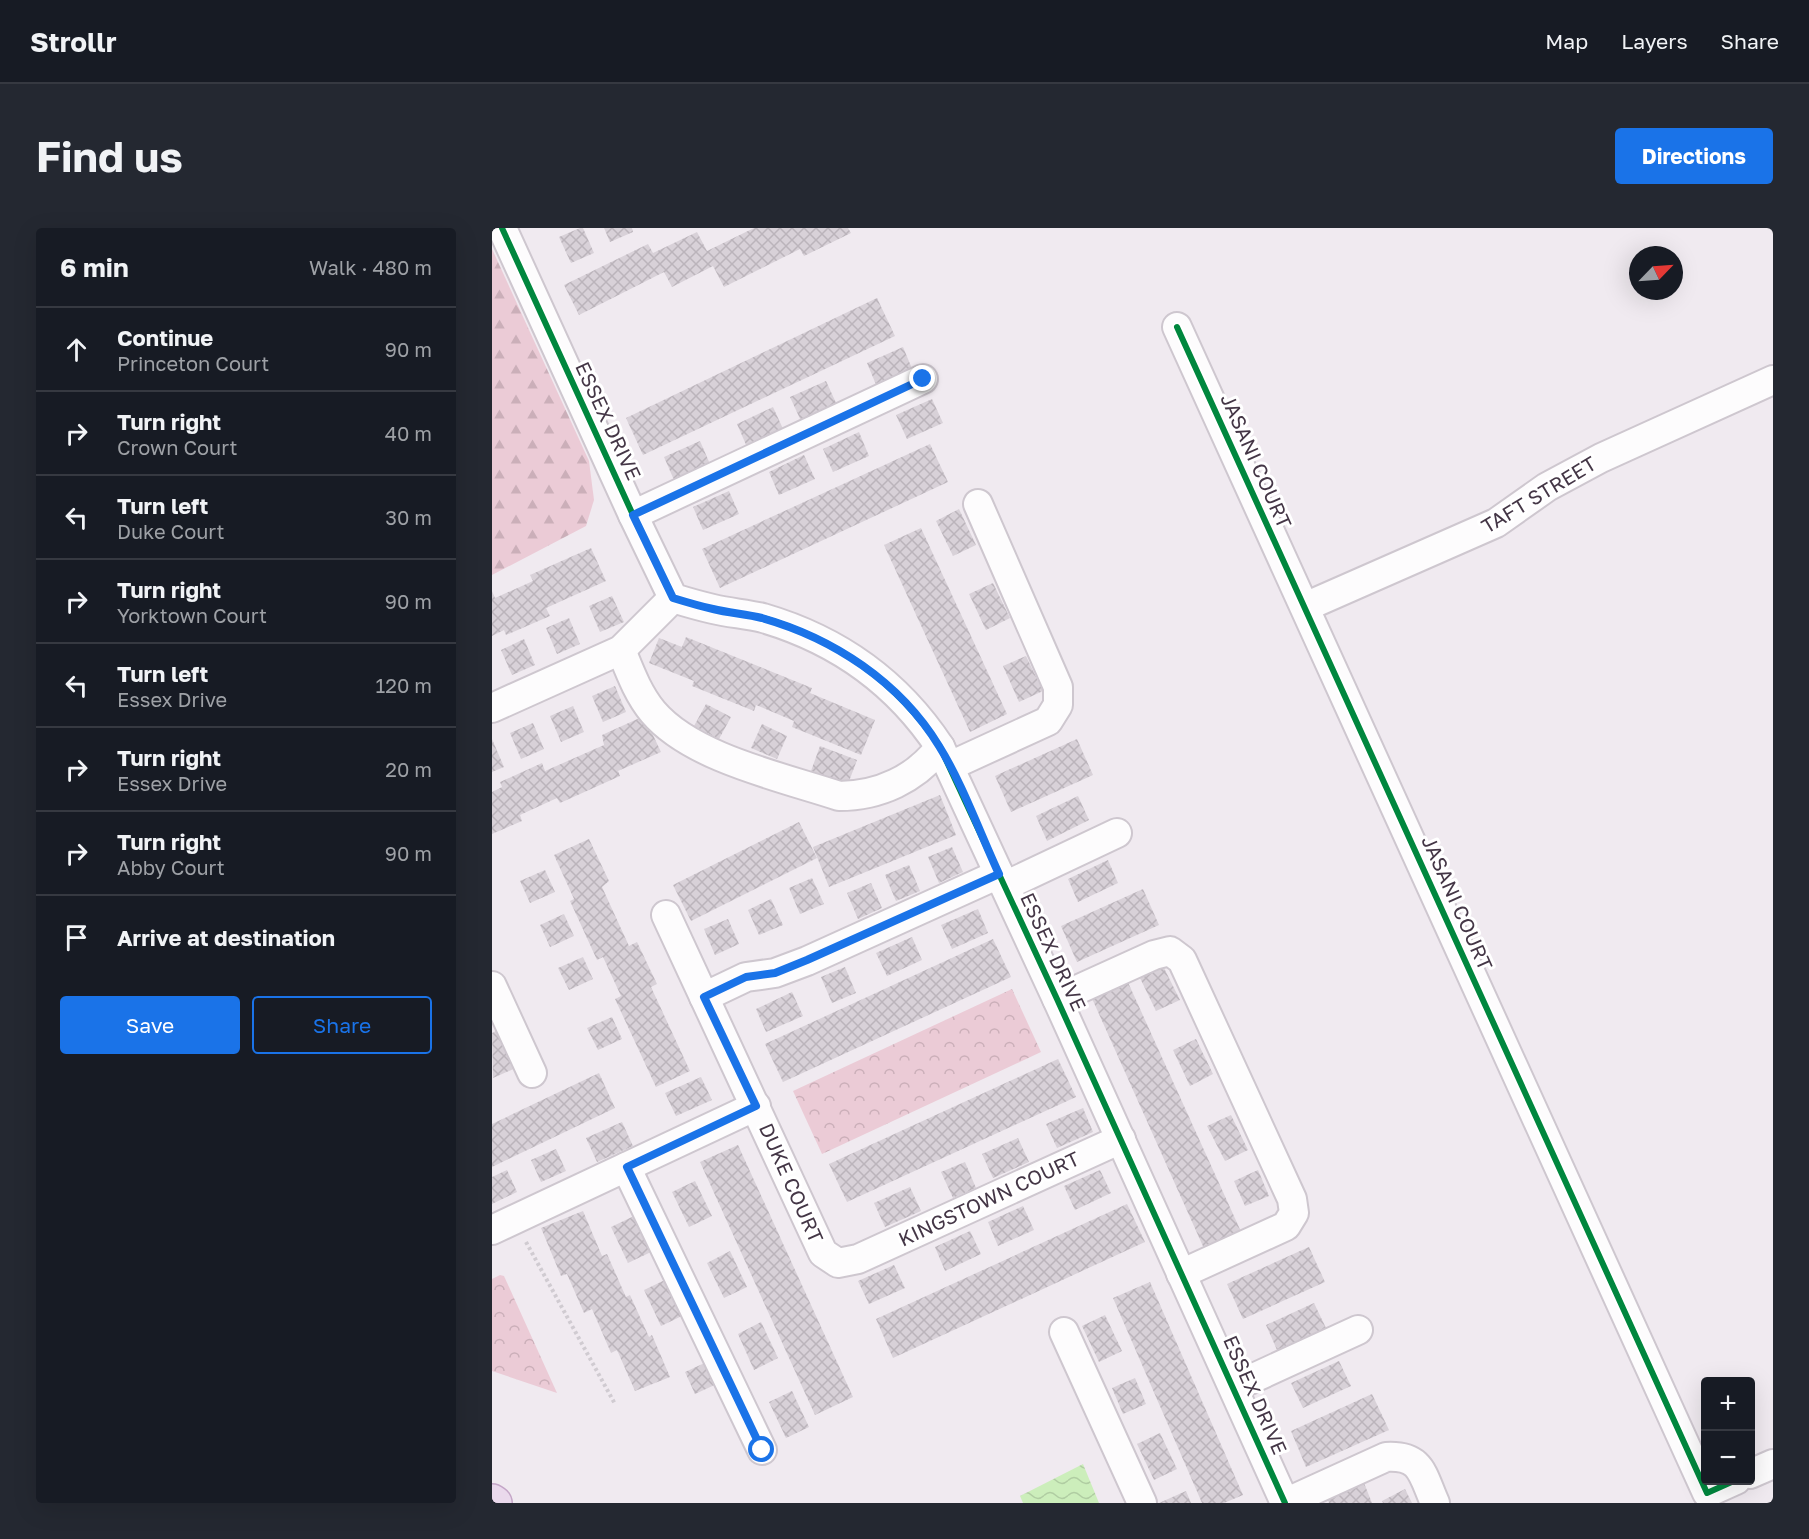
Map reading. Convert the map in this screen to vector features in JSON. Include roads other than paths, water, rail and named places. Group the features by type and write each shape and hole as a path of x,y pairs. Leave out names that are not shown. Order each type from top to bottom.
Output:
{"street":[{"name":"ESSEX DRIVE","path":"502,228 673,598 712,609 761,618 809,635 858,661 895,692 924,722 945,756 1285,1503"},
{"name":"JASANI COURT","path":"1177,327 1701,1480"},
{"path":"633,515 923,379"},
{"name":"TAFT STREET","path":"1305,607 1496,523 1547,487 1601,458 1773,380"},
{"path":"621,650 637,689 653,712 676,734 720,757 839,796 859,796 907,778 927,764 945,756 1048,721 1058,705 1058,687 978,504"},
{"path":"492,708 621,650 673,598"},
{"path":"704,997 746,977 775,973 1117,832"},
{"name":"DUKE COURT","path":"666,915 823,1253 838,1263 858,1259"},
{"path":"1057,999 1154,955 1170,951 1182,960 1292,1199 1294,1213 1286,1226 1181,1274"},
{"path":"492,986 532,1073"},
{"path":"503,1225 756,1106"},
{"name":"KINGSTOWN COURT","path":"858,1259 1121,1139"},
{"path":"627,1167 762,1450"},
{"path":"1234,1387 1358,1330"},
{"path":"1064,1332 1142,1503"},
{"path":"1285,1503 1386,1457 1403,1456 1419,1466 1435,1503"},
{"path":"1755,1472 1773,1464"},
{"name":"JASANI COURT","path":"1703,1485 1707,1493 1725,1485"}],"water":[{"path":"1083,1464 1099,1503 1023,1503 1020,1496"}]}
